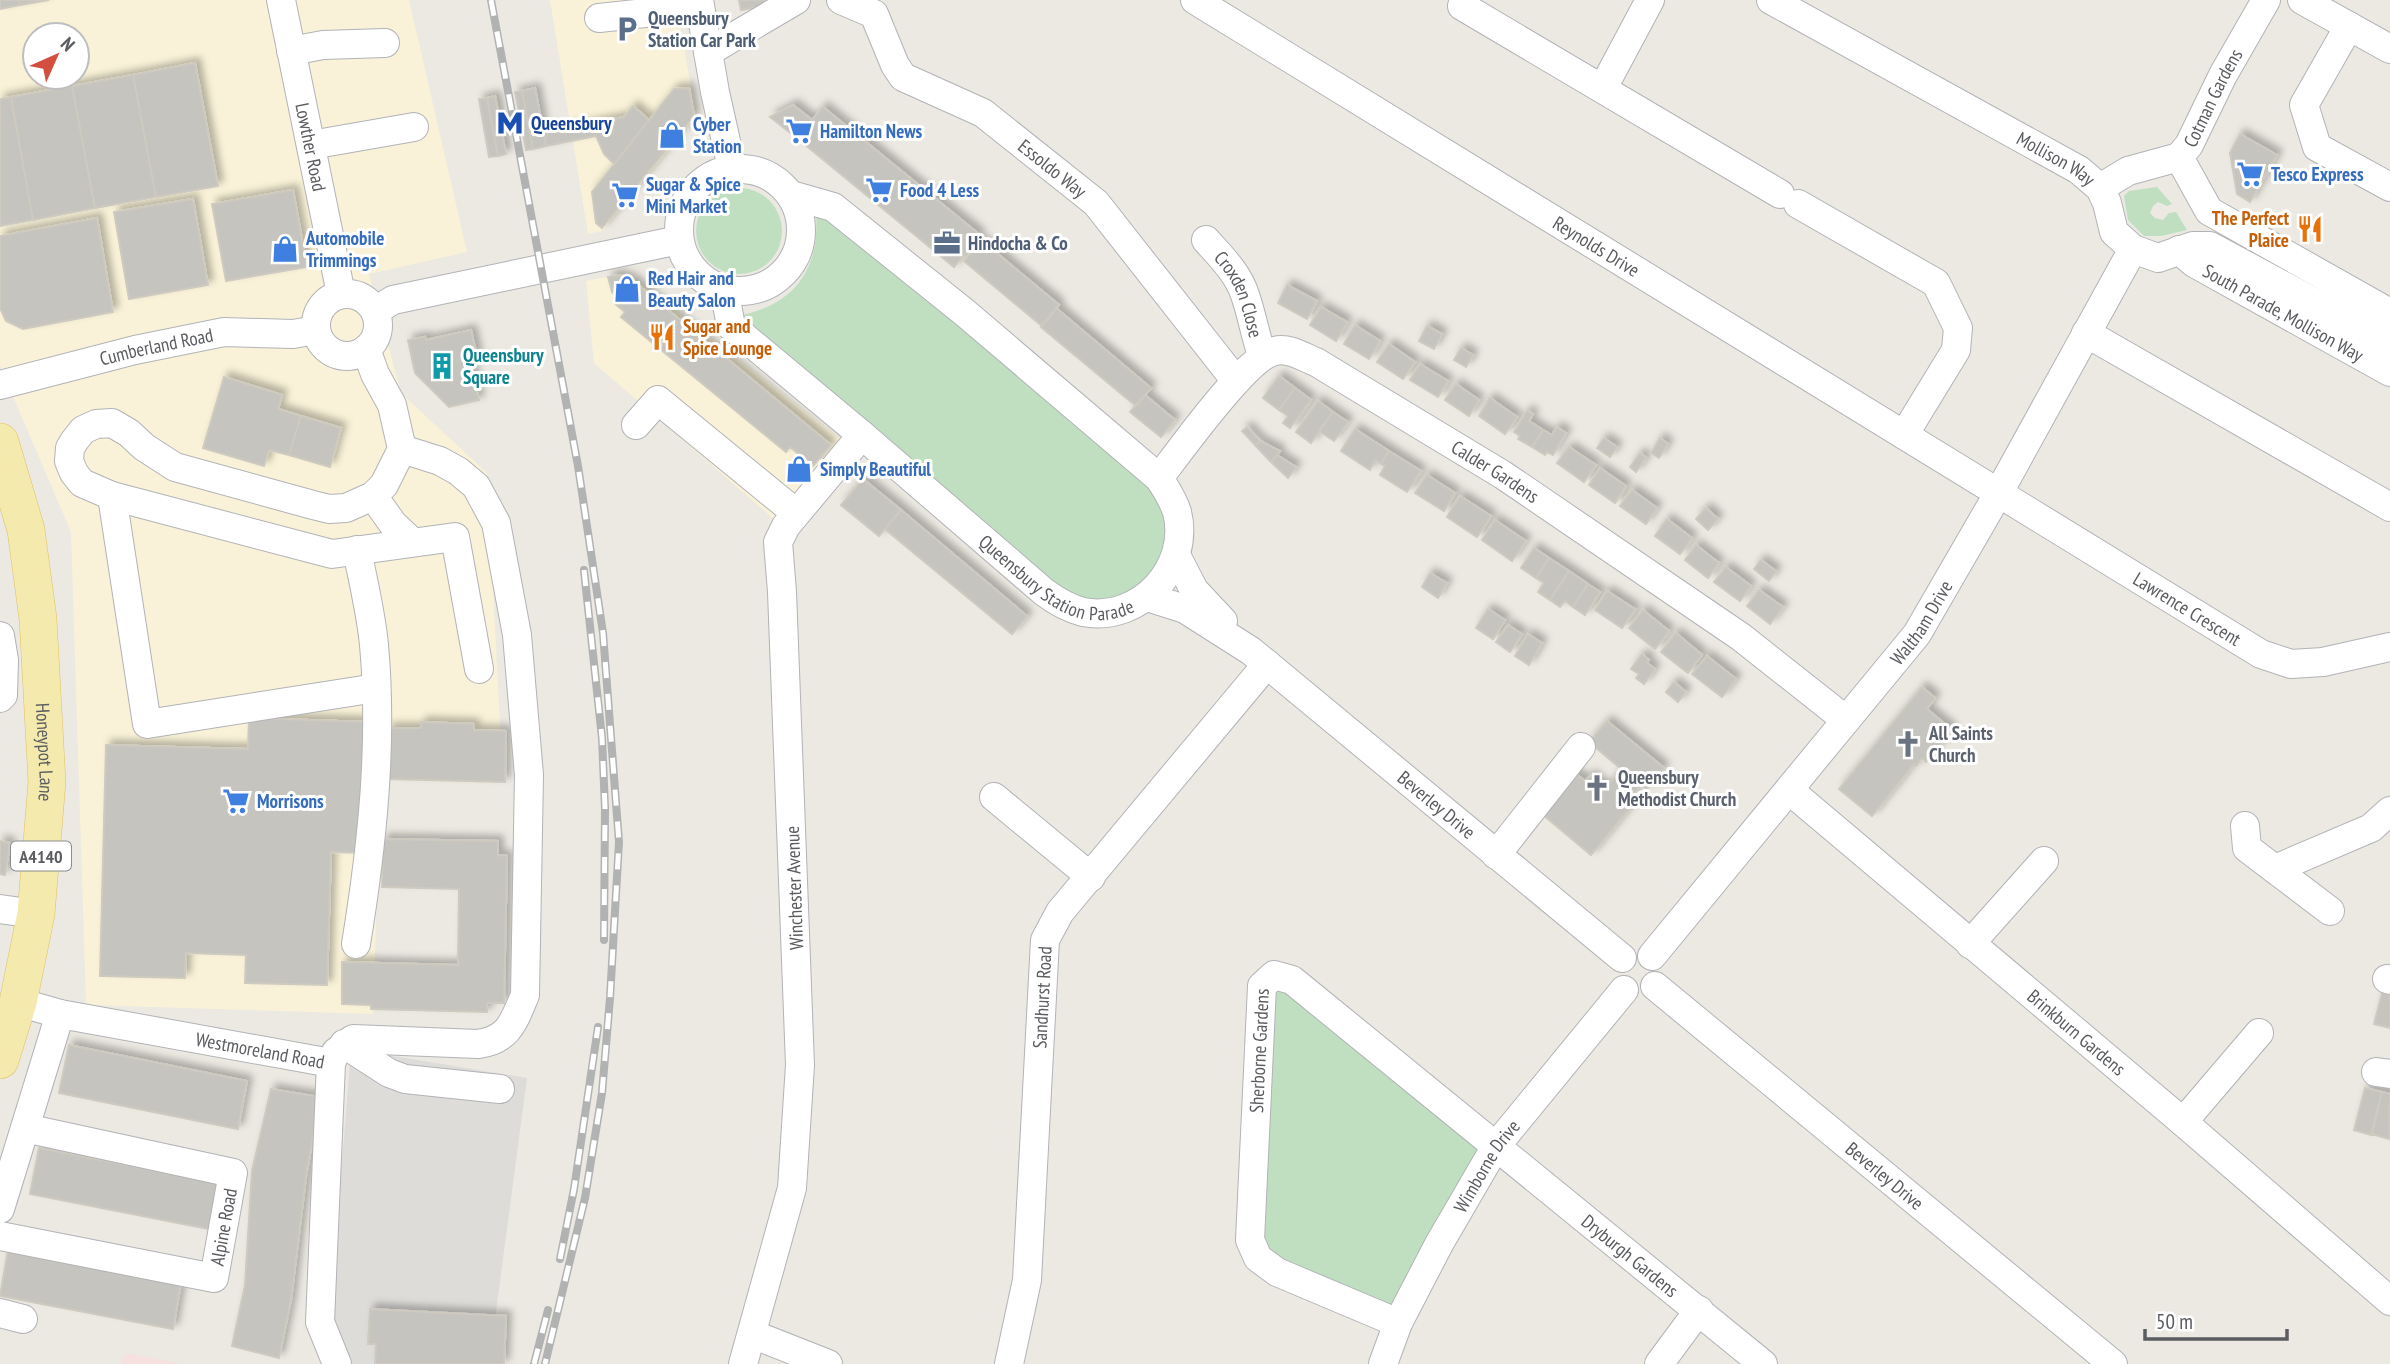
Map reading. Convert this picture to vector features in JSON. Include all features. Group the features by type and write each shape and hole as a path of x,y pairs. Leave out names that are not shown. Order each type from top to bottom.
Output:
{"main road":[{"name":"Honeypot Lane","path":"0,442 26,530 38,618 47,782 36,914 18,1002 0,1060"}],"street":[{"name":"Lowther Road","path":"281,0 341,294"},
{"path":"708,52 796,0"},
{"name":"Essoldo Way","path":"841,0 874,14 903,78 983,113 1096,203 1236,381"},
{"name":"Reynolds Drive","path":"1195,0 1998,494"},
{"path":"1603,88 1650,0"},
{"name":"Mollison Way","path":"1772,0 2079,170 2100,188 2107,203 2114,232 2133,249"},
{"name":"Cotman Gardens","path":"2100,188 2128,171 2179,158 2189,145 2223,75 2266,0"},
{"path":"2302,0 2390,49"},
{"path":"600,18 700,4 732,168"},
{"path":"1462,6 1936,283 1958,328 1955,350 1904,435"},
{"path":"2349,26 2304,105 2317,147 2390,187"},
{"path":"291,51 324,45 385,43"},
{"path":"311,145 414,127"},
{"path":"2179,158 2209,211 2390,313"},
{"path":"732,168 749,168 780,182 791,195 800,214 802,236 796,256 783,274 766,286 745,291 724,289 708,282 694,271 684,257 679,240 679,220 685,201 696,185 713,174 732,168"},
{"name":"Queensbury Station Parade","path":"724,289 730,326 862,435 1044,593 1063,605 1084,612 1106,613 1128,608 1147,597 1163,580 1176,555 1179,529 1170,494 1159,478 964,312 833,207 791,195"},
{"path":"375,311 393,300 679,240"},
{"name":"Croxden Close","path":"1206,240 1234,271 1245,294 1253,332 1262,355"},
{"path":"2133,249 2158,258 2193,246 2210,246 2390,343"},
{"name":"Waltham Drive","path":"1652,956 1917,634 1998,494 2133,249"},
{"name":"South Parade, Mollison Way","path":"2179,250 2194,263 2390,372"},
{"path":"341,294 357,295 370,304 378,321 377,332 366,349 346,356 327,349 316,330 316,321 324,303 341,294"},
{"name":"Cumberland Road","path":"0,384 135,350 225,332 293,334 316,330"},
{"path":"2085,333 2390,507"},
{"path":"366,349 375,374 392,405 402,449 384,485 373,496 346,508 313,506 175,467 112,423 96,424 83,430 71,448 69,461 82,483 112,496 332,554 455,537 479,669"},
{"name":"Calder Gardens","path":"1262,355 1276,350 1287,350 1316,362 1503,475 1741,637 1846,719"},
{"path":"1159,478 1236,381 1262,355"},
{"path":"650,426 791,520"},
{"name":"Winchester Avenue","path":"743,1364 792,1188 800,1065 778,542 791,520 862,435"},
{"path":"402,449 440,461 458,471 476,486 496,523 517,635 529,775 525,995 513,1024 491,1042 478,1044 353,1039 338,1053 405,1079 500,1089"},
{"name":"Lawrence Crescent","path":"1998,494 2261,654 2291,664 2312,663 2390,647"},
{"path":"112,496 147,724 376,688"},
{"path":"373,496 393,524 412,542"},
{"path":"356,944 370,857 376,688 374,643 357,550"},
{"name":"Beverley Drive","path":"1176,555 1194,590 1259,658"},
{"name":"Beverley Drive","path":"1147,597 1185,609 1259,658 1622,958"},
{"path":"0,636 4,660 3,695 0,698"},
{"name":"Sandhurst Road","path":"1009,1364 1027,1280 1045,940 1060,912 1091,877 1259,658"},
{"path":"1496,855 1581,747"},
{"name":"Brinkburn Gardens","path":"1789,790 2183,1122 2390,1301"},
{"path":"994,797 1091,877"},
{"path":"2275,869 2371,828 2385,815"},
{"path":"2245,826 2248,848 2330,911"},
{"path":"1970,944 2044,861"},
{"path":"0,909 36,914"},
{"path":"1636,951 1645,951 1652,956 1658,962 1660,970 1655,986 1641,994 1624,990 1617,975 1622,958 1636,951"},
{"name":"Sherborne Gardens","path":"1398,1323 1277,1272 1258,1258 1250,1240 1262,986 1274,975 1292,980 1496,1146"},
{"name":"Beverley Drive","path":"1655,986 2113,1364"},
{"name":"Wimborne Drive","path":"1383,1364 1398,1323 1439,1244 1496,1146 1624,990"},
{"name":"Westmoreland Road","path":"18,1002 60,1014 338,1053 320,1322 337,1364"},
{"path":"0,1209 60,1014"},
{"path":"2183,1122 2259,1033"},
{"name":"Alpine Road","path":"0,1236 214,1278 233,1172 25,1128"},
{"name":"Dryburgh Gardens","path":"1496,1146 1763,1364"},
{"path":"1659,1364 1699,1310"},
{"path":"752,1334 828,1364"}],"shaded area":[{"path":"0,0 409,0 467,252 369,274 401,393 487,473 501,743 382,739 373,1014 86,1005 71,532 0,366"},
{"path":"550,0 676,0 696,117 602,231 588,234"},
{"path":"627,273 843,441 776,521 594,363 586,281"},
{"path":"351,1049 527,1078 489,1364 322,1364 327,1350"},
{"path":"125,1353 183,1364 121,1364"}],"green space":[{"path":"2157,187 2172,204 2167,206 2158,202 2150,213 2163,220 2169,213 2176,212 2187,230 2161,236 2144,236 2128,220 2124,196 2129,191"},
{"path":"739,188 756,191 775,207 782,231 779,248 763,267 739,274 722,271 703,255 696,231 699,214 715,195"},
{"path":"828,210 1150,480 1169,518 1163,559 1134,590 1115,598 1094,600 1073,595 1054,584 738,316 774,303 800,282 813,252 816,214"},
{"path":"1289,987 1480,1150 1478,1160 1429,1233 1395,1304 1384,1310 1280,1266 1261,1242 1270,1001 1276,991"}],"building":[{"path":"0,0 19,0 20,5 0,9"},
{"path":"19,0 49,0 20,5"},
{"path":"739,0 768,0 769,5 741,10"},
{"path":"195,63 218,186 156,197 133,75"},
{"path":"133,75 156,197 95,208 73,91 91,91 91,83"},
{"path":"535,88 546,146 533,149 522,91"},
{"path":"689,88 694,116 602,228 596,223 592,192 674,89"},
{"path":"44,91 73,91 95,208 33,220 11,97"},
{"path":"522,91 533,149 526,150 515,92"},
{"path":"495,96 506,154 498,156 487,98"},
{"path":"11,97 33,220 0,226 0,99"},
{"path":"487,98 498,156 489,157 479,99"},
{"path":"793,105 812,120 797,138 770,117"},
{"path":"633,106 649,120 614,164 604,154 596,136 546,146 544,133 624,117"},
{"path":"823,107 980,235 954,267 797,138"},
{"name":"Tesco Express","path":"2240,134 2277,155 2250,202 2237,194 2230,153"},
{"path":"293,190 307,267 226,281 212,204"},
{"path":"193,199 208,285 129,299 114,212"},
{"path":"97,218 113,312 23,329 6,321 0,308 0,236"},
{"path":"981,240 1059,305 1042,326 964,261"},
{"path":"619,275 632,280 831,445 813,466 790,447 786,452 621,317 625,312 614,303 618,298 612,292 608,277"},
{"path":"1287,285 1317,301 1307,319 1278,303"},
{"path":"1321,307 1347,322 1336,341 1310,325"},
{"path":"1056,308 1151,388 1136,406 1041,327"},
{"path":"1355,325 1380,341 1369,359 1344,344"},
{"path":"1427,326 1442,334 1434,349 1419,341"},
{"name":"Queensbury Square","path":"471,330 477,356 469,358 479,400 449,407 415,373 408,340 425,337 426,340"},
{"path":"1389,344 1415,362 1403,379 1377,362"},
{"path":"1461,348 1473,355 1466,367 1454,360"},
{"path":"1420,364 1448,381 1438,397 1410,380"},
{"path":"1279,376 1295,388 1279,410 1263,398"},
{"path":"224,377 282,395 278,409 301,416 289,455 269,450 264,466 203,448"},
{"path":"1456,384 1479,400 1469,416 1445,400"},
{"path":"1295,388 1311,400 1290,428 1283,423 1288,416 1279,410"},
{"path":"1145,395 1175,420 1161,437 1130,412"},
{"path":"1490,398 1517,417 1505,434 1479,416"},
{"path":"1318,401 1333,412 1311,443 1296,432"},
{"path":"1527,411 1533,414 1529,421 1543,430 1532,447 1518,439 1520,436 1514,432"},
{"path":"1333,412 1348,422 1334,441 1319,431"},
{"path":"301,416 341,428 330,467 289,455"},
{"path":"1247,427 1260,441 1255,445 1242,431"},
{"path":"1557,427 1566,433 1553,455 1547,452 1545,455 1532,447 1543,430 1552,435"},
{"path":"1355,429 1389,451 1381,464 1375,460 1370,470 1341,451"},
{"path":"1604,438 1617,447 1610,457 1597,448"},
{"path":"1660,438 1668,444 1659,458 1651,453"},
{"path":"1260,441 1280,451 1271,462 1255,445"},
{"path":"1569,447 1596,465 1584,482 1557,463"},
{"path":"1389,451 1421,471 1407,492 1380,475 1385,466 1381,464"},
{"path":"1640,453 1646,458 1636,472 1630,467"},
{"path":"1277,455 1296,467 1288,478 1271,462"},
{"path":"1600,468 1626,486 1615,503 1589,485"},
{"path":"1427,475 1455,493 1444,511 1415,493"},
{"path":"863,479 901,510 879,536 841,505"},
{"path":"1632,490 1657,508 1646,524 1620,506"},
{"path":"1460,496 1491,516 1477,537 1447,517"},
{"path":"1706,508 1718,519 1708,530 1696,519"},
{"path":"901,510 1027,616 1012,634 885,529"},
{"path":"1667,519 1692,538 1680,554 1655,536"},
{"path":"1495,520 1526,541 1512,561 1482,540"},
{"path":"1696,545 1719,563 1708,578 1685,560"},
{"path":"1534,548 1549,558 1536,578 1521,568"},
{"path":"1549,558 1569,571 1550,600 1538,592 1544,583 1536,578"},
{"path":"1761,560 1776,571 1769,581 1754,569"},
{"path":"1726,567 1751,586 1740,601 1714,582"},
{"path":"1569,571 1588,584 1573,607 1565,601 1560,607 1550,600"},
{"path":"1430,573 1447,583 1438,598 1422,587"},
{"path":"1588,584 1600,592 1585,615 1573,607"},
{"path":"1759,590 1783,607 1770,624 1747,606"},
{"path":"1607,591 1635,609 1622,628 1595,610"},
{"path":"1488,609 1505,620 1493,639 1476,628"},
{"path":"1643,610 1669,631 1655,649 1629,628"},
{"path":"1508,625 1522,634 1510,652 1496,642"},
{"path":"1676,633 1702,655 1688,673 1661,652"},
{"path":"1528,634 1542,643 1529,665 1515,656"},
{"path":"1642,654 1649,660 1647,663 1655,669 1644,684 1636,678 1639,674 1631,669"},
{"path":"1707,656 1736,679 1722,697 1692,674"},
{"path":"1674,682 1686,692 1678,702 1666,692"},
{"name":"All Saints Church","path":"1922,687 1935,698 1927,709 1952,730 1926,762 1922,758 1916,766 1914,764 1872,816 1839,789"},
{"name":"Morrisons","path":"249,718 368,722 365,853 331,852 327,985 245,983 246,955 186,953 185,978 100,976 106,745 248,749"},
{"name":"Queensbury Methodist Church","path":"1607,721 1664,768 1647,789 1641,785 1624,805 1629,809 1591,855 1537,810 1571,770 1585,781 1591,775 1606,788 1621,769 1589,742"},
{"path":"421,722 474,724 474,730 506,731 505,782 387,779 388,728 421,728"},
{"path":"383,839 498,841 498,855 507,856 504,1003 487,1003 487,1012 371,1009 371,1005 342,1004 342,962 458,965 459,889 382,887"},
{"path":"0,841 10,843 5,875 0,874"},
{"path":"2382,993 2390,995 2390,1028 2374,1024"},
{"path":"69,1045 247,1081 238,1129 59,1093"},
{"path":"2365,1088 2382,1092 2371,1135 2354,1130"},
{"path":"271,1089 320,1097 306,1177 291,1300 279,1358 232,1346 245,1285 252,1171"},
{"path":"2382,1092 2390,1094 2389,1139 2372,1134"},
{"path":"39,1148 218,1183 209,1229 30,1194"},
{"path":"8,1250 181,1283 173,1329 0,1296"},
{"path":"370,1309 506,1316 504,1364 375,1364 376,1344 368,1344"}],"railway":[{"path":"491,0 578,466 603,633 619,842 602,1093 585,1198 545,1364"},
{"path":"584,570 602,738 605,808 604,940"},
{"path":"560,1259 574,1189 598,1027"},
{"path":"534,1364 548,1310"}],"place":[{"name":"Queensbury Station Car Park","path":"627,29"},
{"name":"Queensbury","path":"510,123"},
{"name":"Hamilton News","path":"799,131"},
{"name":"Cyber Station","path":"672,135"},
{"name":"Tesco Express","path":"2250,174"},
{"name":"Food 4 Less","path":"879,190"},
{"name":"Sugar & Spice Mini Market","path":"625,195"},
{"name":"The Perfect Plaice","path":"2310,229"},
{"name":"Hindocha & Co","path":"947,243"},
{"name":"Automobile Trimmings","path":"285,249"},
{"name":"Red Hair and Beauty Salon","path":"627,289"},
{"name":"Sugar and Spice Lounge","path":"662,337"},
{"name":"Queensbury Square","path":"442,366"},
{"name":"Simply Beautiful","path":"799,469"},
{"name":"All Saints Church","path":"1908,744"},
{"name":"Queensbury Methodist Church","path":"1597,788"},
{"name":"Morrisons","path":"236,801"}]}
